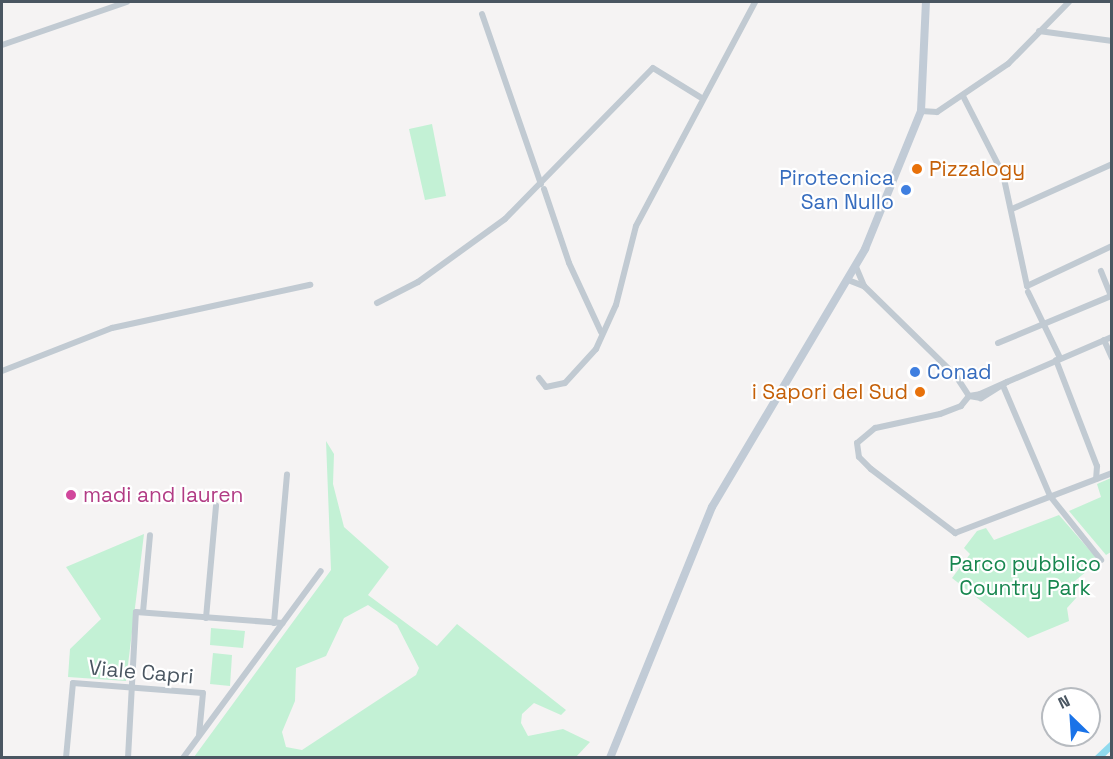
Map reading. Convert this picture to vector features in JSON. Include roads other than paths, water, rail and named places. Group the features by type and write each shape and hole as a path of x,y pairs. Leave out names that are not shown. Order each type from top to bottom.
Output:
{"street":[{"path":"2,45 127,2"},
{"path":"538,378 546,387 565,383 596,349 601,332 616,305 636,226 700,97 755,2"},
{"path":"610,758 712,507 856,267 921,111 926,2"},
{"path":"921,111 936,112 1008,64 1070,2"},
{"path":"482,14 569,263 601,332"},
{"path":"1039,31 1112,41"},
{"path":"377,303 424,278 505,219 543,187 653,69 700,97"},
{"path":"963,96 1003,174 1027,286 1112,246"},
{"path":"1012,209 1112,164"},
{"path":"856,267 864,286 969,396"},
{"path":"998,343 1111,296 1101,271"},
{"path":"848,280 864,286"},
{"path":"2,371 112,328 310,285"},
{"path":"1028,292 1045,324 1097,466 1096,479"},
{"path":"1112,338 1058,359 1005,385 969,396 961,406 940,414 875,428 857,443 859,457 955,533 1112,473"},
{"path":"1104,340 1112,358"},
{"path":"1005,385 1050,496 1101,560"},
{"path":"274,623 287,475"},
{"path":"206,618 216,506"},
{"path":"143,612 150,535"},
{"path":"183,758 321,571"},
{"path":"128,758 136,612 283,623"},
{"name":"Viale Capri","path":"66,758 73,683 203,693 199,735"}],"waterway":[{"path":"1097,758 1112,744"}],"place":[{"name":"Pizzalogy","path":"917,169"},
{"name":"Pirotecnica San Nullo","path":"906,190"},
{"name":"Conad","path":"915,372"},
{"name":"i Sapori del Sud","path":"920,392"},
{"name":"madi and lauren","path":"71,495"}],"park label":[{"name":"Parco pubblico Country Park","path":"1025,576"}]}
